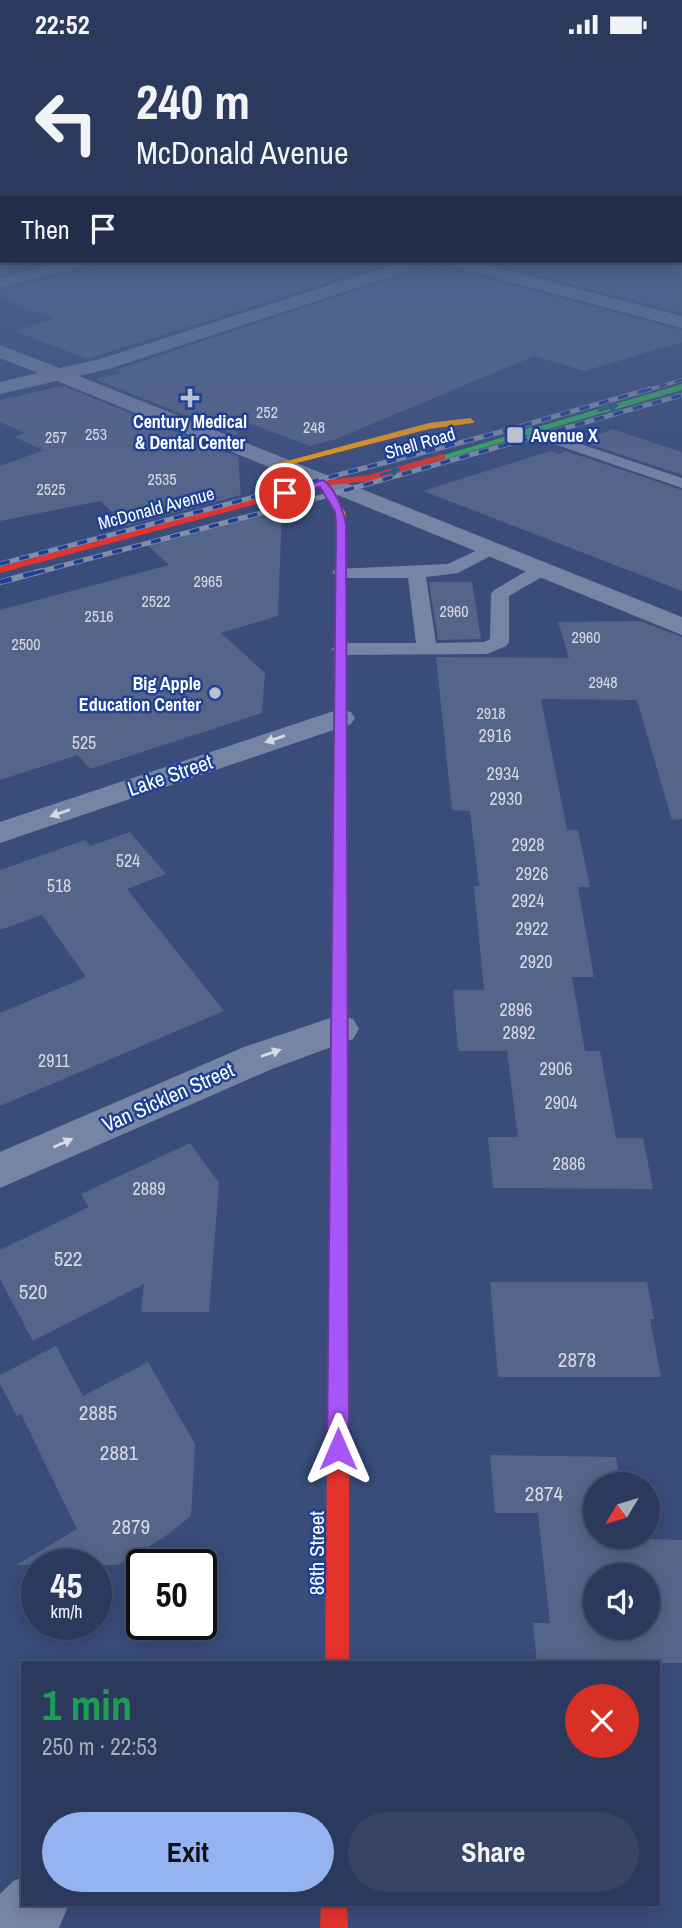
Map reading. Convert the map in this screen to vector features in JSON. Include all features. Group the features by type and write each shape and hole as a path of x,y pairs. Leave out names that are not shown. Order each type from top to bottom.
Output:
{"main road":[{"name":"Shell Road","path":"323,483 370,478 682,387"},
{"name":"Shell Road","path":"277,465 429,426 476,419 339,467 323,483"},
{"name":"McDonald Avenue","path":"0,570 323,483"},
{"name":"86th Street","path":"323,483 340,512 341,573 337,1661"},
{"path":"334,1906 334,1928"}],"street":[{"path":"0,388 105,364 198,334"},
{"path":"0,351 682,627"},
{"name":"Lake Street","path":"0,833 340,718"},
{"name":"Van Sicklen Street","path":"0,1171 258,1058 339,1029"},
{"path":"13,1928 34,1906"}],"lane":[{"path":"530,431 682,483"},
{"path":"341,573 416,573 452,569 490,549"},
{"path":"341,649 487,648 499,642 500,594 541,570"},
{"path":"416,573 427,649"}],"building":[{"path":"22,334 167,334 87,359"},
{"path":"225,334 682,334 682,342 585,371 534,356 336,439 310,446 235,418 237,436 95,379 123,373 115,370"},
{"path":"63,386 238,457 241,495 127,526 100,501 0,521 0,466 44,450 14,437 25,433 0,422 0,400"},
{"path":"612,429 682,452 682,475 583,442"},
{"path":"550,451 559,454 566,451 682,490 682,591 423,491"},
{"path":"282,509 278,616 221,633 265,673 262,713 90,769 78,755 0,780 0,610 169,565 144,542 242,515 242,520"},
{"path":"429,582 472,582 481,639 438,640"},
{"path":"640,621 682,637 682,819 672,820 637,700 541,699 567,830 578,830 590,887 578,887 594,977 572,977 585,1051 600,1051 616,1138 643,1138 653,1189 493,1188 488,1137 518,1137 507,1051 458,1051 453,990 484,990 474,886 479,886 470,811 452,810 436,657 569,658 558,622"},
{"path":"130,832 166,874 127,889 224,1011 0,1106 0,1013 86,977 42,915 0,930 0,870 85,840 90,846"},
{"path":"190,1143 219,1183 209,1312 141,1312 144,1284 33,1341 0,1279 0,1250 89,1207 81,1194"},
{"path":"490,1282 647,1282 654,1319 650,1319 661,1377 498,1377"},
{"path":"56,1346 83,1396 148,1362 195,1444 191,1516 144,1549 126,1549 126,1560 118,1565 112,1565 112,1549 43,1549 77,1529 21,1414 17,1416 0,1384 0,1375"},
{"path":"490,1455 616,1457 619,1472 583,1472 583,1549 660,1549 660,1539 682,1540 682,1663 537,1661 533,1623 550,1623 538,1513 495,1513"}],"railway":[{"path":"644,391 682,380"},
{"path":"0,564 497,433 650,389"},
{"path":"35,573 318,498 682,395"},
{"path":"0,582 42,571"}],"traffic: fast":[{"path":"442,457 682,387"},
{"path":"338,1453 340,878"}],"traffic: slow":[{"path":"277,465 429,426 470,421"},
{"path":"323,483 340,512 341,525 340,878"}],"traffic: jam":[{"path":"0,570 323,483 370,478 442,457"},
{"path":"337,1661 338,1453"},
{"path":"334,1906 334,1928"}],"place":[{"name":"Century Medical & Dental Center","path":"190,398"},
{"name":"Avenue X","path":"515,435"},
{"name":"Big Apple Education Center","path":"215,693"}],"route":[{"path":"285,493 323,483 340,512 341,525 338,1449"}]}
